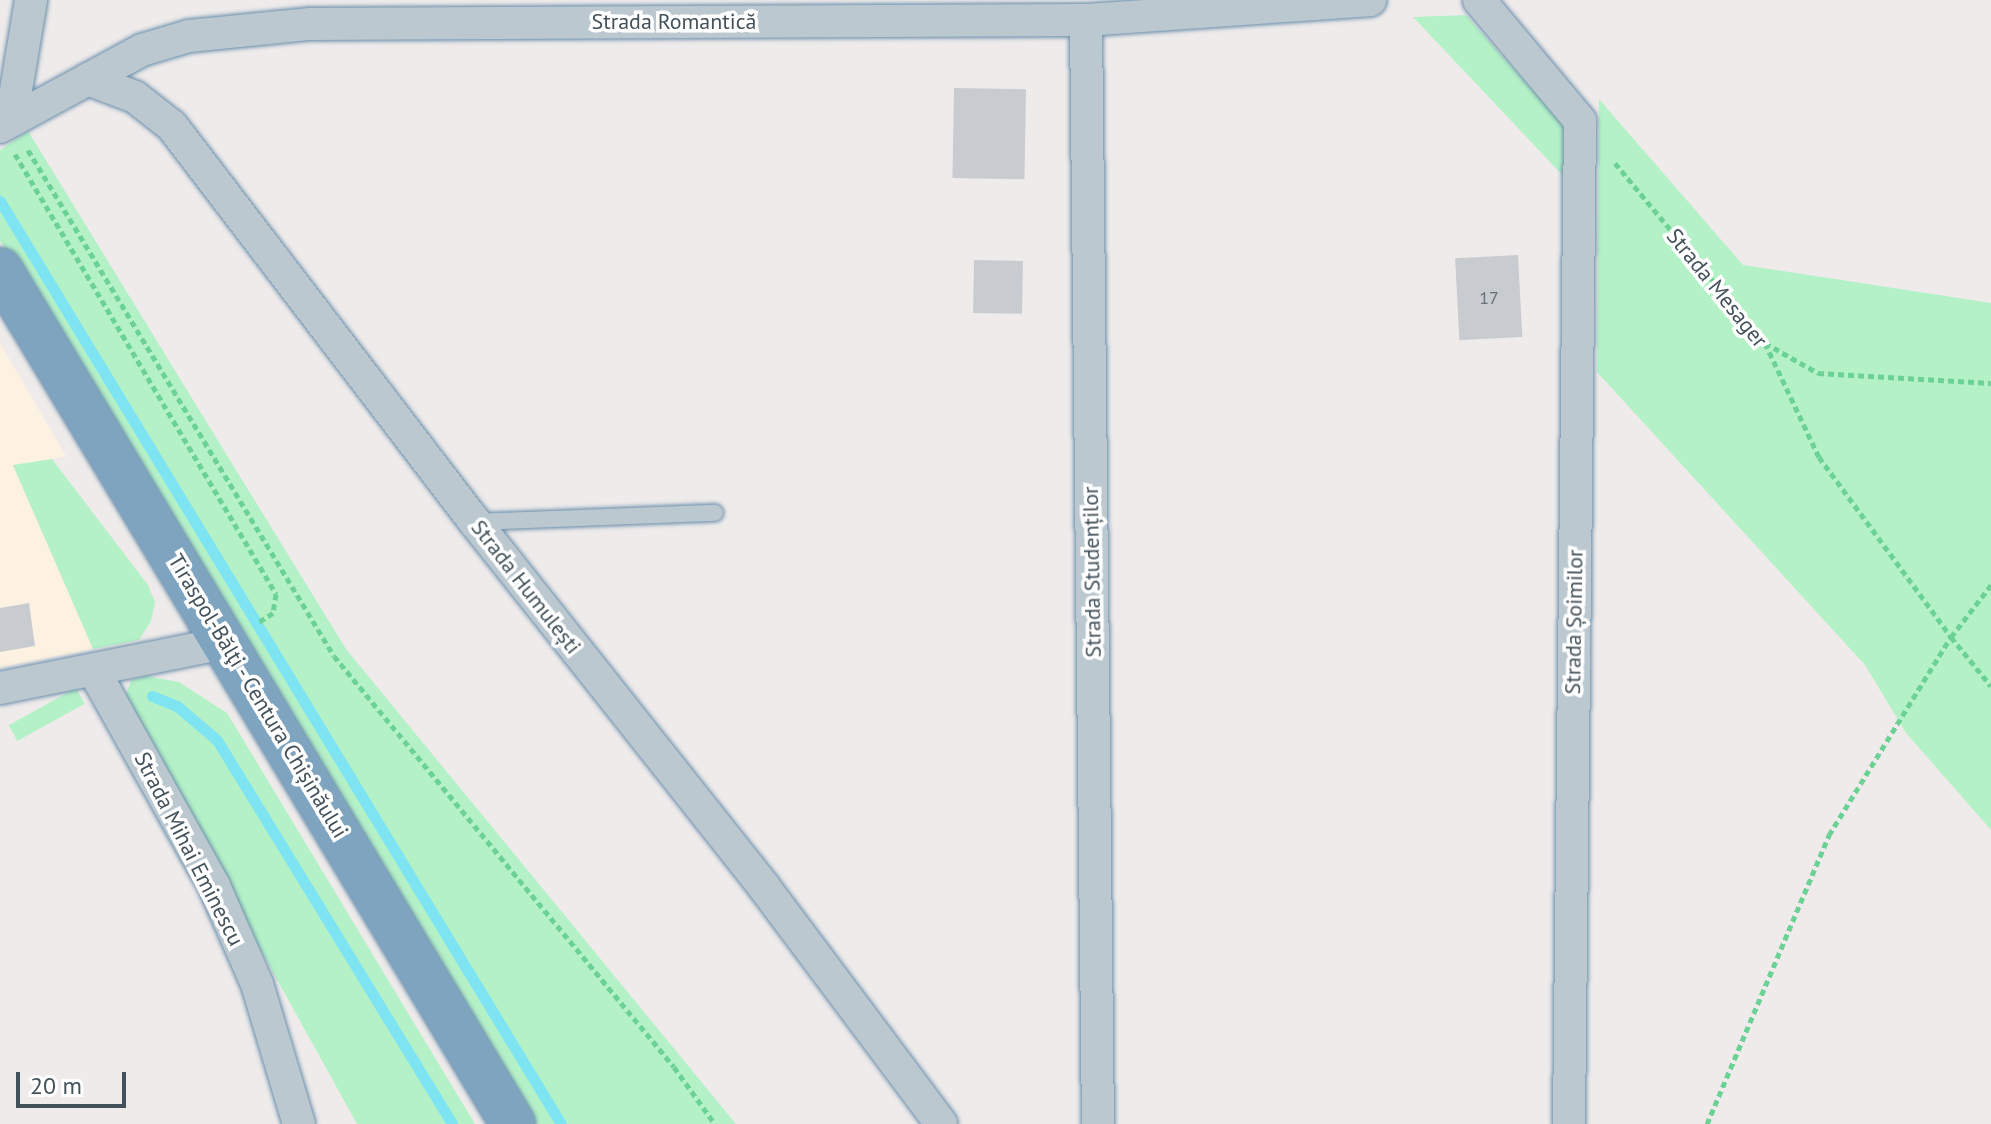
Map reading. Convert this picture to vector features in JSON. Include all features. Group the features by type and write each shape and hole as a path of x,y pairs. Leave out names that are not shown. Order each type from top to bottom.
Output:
{"highway":[{"name":"Tiraspol-Bălţi - Centura Chișinăului","path":"0,270 513,1124"}],"street":[{"path":"6,130 18,82 31,0"},
{"name":"Strada Romantică","path":"6,130 142,50 189,36 310,24 602,11 1086,20 1370,0"},
{"path":"1479,0 1580,121"},
{"name":"Strada Studenților","path":"1086,20 1098,1124"},
{"path":"0,52 18,82"},
{"name":"Strada Humulești","path":"88,79 135,97 172,126 475,522 764,887 941,1124"},
{"name":"Strada Șoimilor","path":"1569,1124 1580,121"},
{"path":"0,688 226,643"},
{"name":"Strada Mihai Eminescu","path":"94,671 214,886 257,984 299,1124"}],"lane":[{"path":"475,522 715,513"}],"path":[{"name":"Strada Mesager","path":"1580,121 1765,343 1819,457 1951,637 1991,686"},
{"path":"6,130 276,594 270,615"},
{"path":"6,130 334,656 674,1067 715,1124"},
{"path":"1765,343 1818,373 1991,383"},
{"path":"1707,1124 1829,835 1951,637 1991,585"}],"shaded area":[{"path":"0,343 66,456 13,466 93,649 0,667"}],"green space":[{"path":"1466,15 1568,130 1567,180 1413,17"},
{"path":"1599,99 1743,265 1991,303 1991,830 1906,733 1865,665 1597,372"},
{"path":"28,131 346,649 736,1124 533,1124 0,241 0,150"},
{"path":"52,459 148,585 155,602 151,621 139,640 93,649 13,465"},
{"path":"146,676 179,682 227,713 475,1124 357,1124 124,703 131,680"},
{"path":"76,688 85,704 17,741 9,725"}],"building":[{"path":"954,88 1026,89 1024,179 952,178"},
{"path":"1518,255 1522,337 1459,340 1455,258"},
{"path":"974,260 1023,261 1022,314 973,313"},
{"path":"29,603 35,646 0,652 0,608"}],"waterway":[{"path":"0,201 561,1124"},
{"path":"152,696 177,706 217,740 452,1124"}]}
